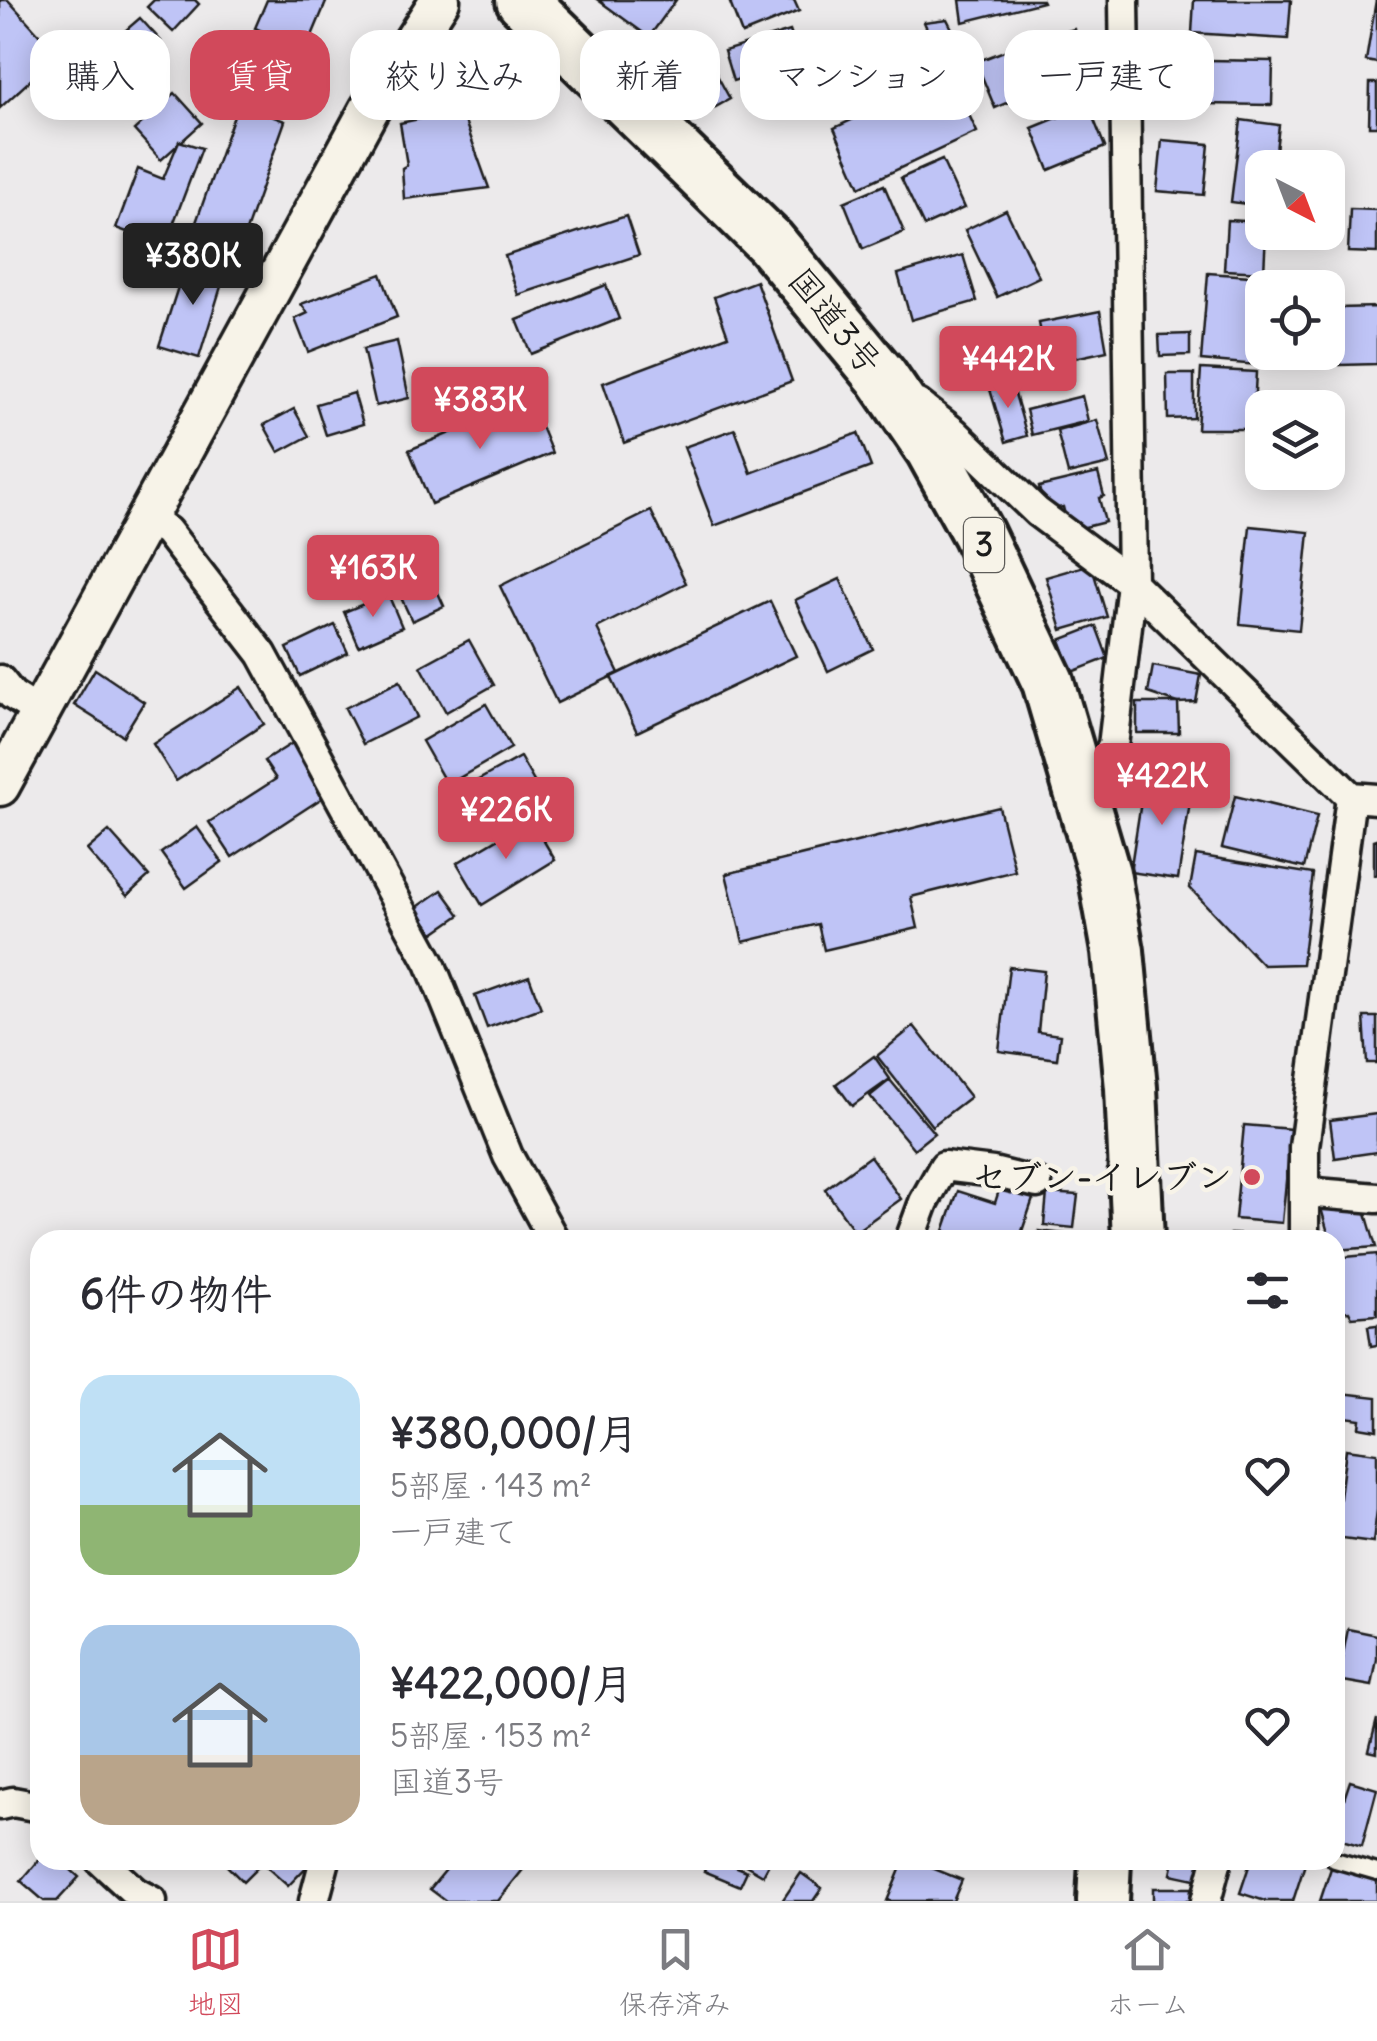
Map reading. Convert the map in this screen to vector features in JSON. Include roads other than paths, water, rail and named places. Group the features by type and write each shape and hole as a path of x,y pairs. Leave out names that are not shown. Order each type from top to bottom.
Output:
{"highway":[{"name":"国道3号","path":"522,0 770,242 881,376 930,449 978,534 1048,682 1104,874 1118,951 1131,1088 1138,1230"},
{"path":"1103,1901 1105,1870"}],"street":[{"path":"0,786 368,110 440,0"},
{"path":"1082,804 1113,746 1132,583 1124,0"},
{"path":"881,376 956,433 1037,512 1132,583 1364,798 1304,1147 1304,1230"},
{"path":"146,517 168,531 262,654 430,963 508,1156 549,1230"},
{"path":"0,680 12,695 40,712"},
{"path":"914,1230 944,1166 1037,1183"},
{"path":"1304,1192 1377,1198"},
{"path":"0,1805 30,1805"},
{"path":"111,1870 135,1892 152,1901"},
{"path":"314,1901 322,1870"},
{"path":"1206,1901 1214,1870"}],"lane":[{"path":"1345,1863 1377,1872"}],"place":[{"name":"セブン-イレブン","path":"1252,1177"}]}
